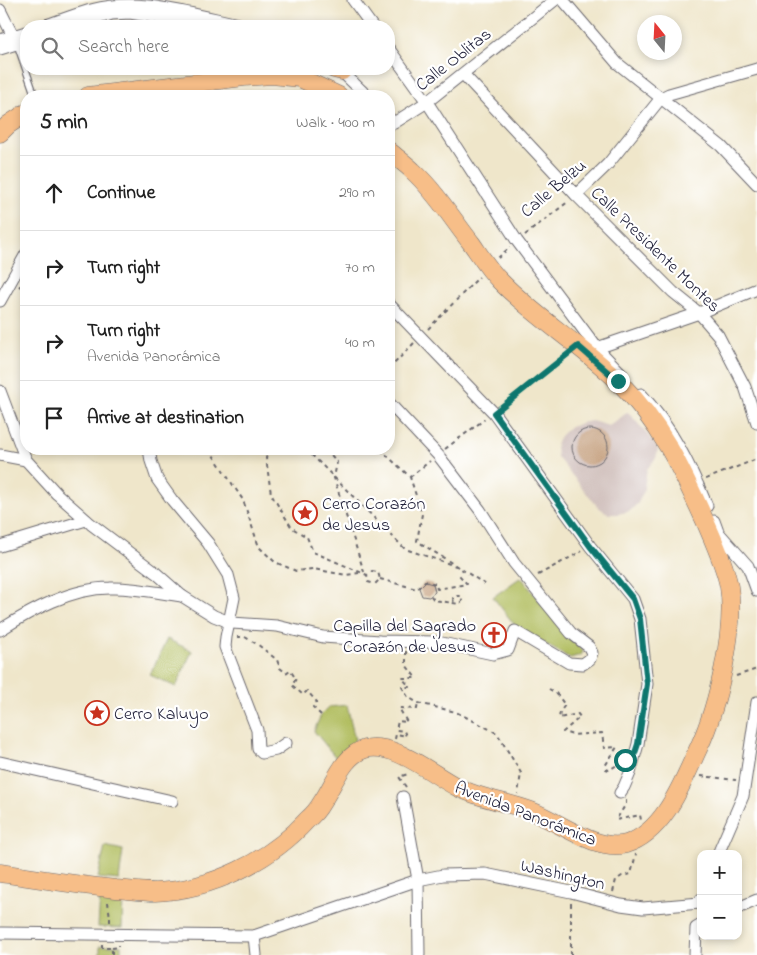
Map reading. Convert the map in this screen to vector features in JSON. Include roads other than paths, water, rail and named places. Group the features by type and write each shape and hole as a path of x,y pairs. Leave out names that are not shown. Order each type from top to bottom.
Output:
{"main road":[{"path":"137,90 244,77 278,75"},
{"path":"301,75 328,90"},
{"path":"0,133 20,117"},
{"name":"Avenida Panorámica","path":"0,873 86,886 155,892 190,888 244,867 287,840 321,804 352,756 363,749 375,748 395,752 456,786 484,798 535,812 597,842 611,845 624,844 641,836 662,819 706,733 729,634 730,604 728,584 714,533 648,408 578,346 514,295 487,268 477,251 426,184 412,169 395,156"}],"street":[{"path":"353,0 368,20"},
{"name":"Calle Oblitas","path":"395,118 427,102 555,0"},
{"path":"563,0 617,64 721,146 757,184"},
{"path":"61,20 111,6 132,5 151,6 219,20"},
{"path":"0,10 19,40"},
{"path":"92,20 112,14 130,13 173,20"},
{"path":"0,40 19,40"},
{"path":"0,49 19,40"},
{"path":"395,57 427,102 517,241 597,348 671,432 710,512 714,533 748,566 757,590"},
{"path":"661,98 669,94 757,69"},
{"name":"Calle Presidente Montes","path":"463,74 576,195 673,292 699,313 718,335 745,387 757,423"},
{"path":"344,75 360,90"},
{"name":"Calle Belzu","path":"576,195 608,164 661,98"},
{"path":"0,301 20,265"},
{"path":"597,348 699,313 757,289"},
{"path":"395,310 494,413 590,546 633,599 640,619 647,684 638,744 624,788 620,792"},
{"path":"0,391 20,434"},
{"path":"25,455 26,460 57,494 86,520 182,596 214,616 229,622 277,626 324,637 437,642 494,654 508,650 515,632 569,663 583,664 590,659 592,653 589,647 571,633 514,563 480,510 438,455 395,409"},
{"path":"0,455 26,460"},
{"path":"150,455 157,479 208,544 228,575 234,598 225,648 257,730 258,749 262,753 276,750 286,743"},
{"path":"0,546 86,520"},
{"path":"0,630 24,615 68,596 110,588 182,596"},
{"path":"0,619 24,615"},
{"path":"720,850 744,796 757,702"},
{"path":"0,762 172,801"},
{"path":"403,797 418,880 419,955"},
{"name":"Washington","path":"0,933 254,936 418,880 443,875 485,874 643,908 697,903"},
{"path":"742,906 757,900"},
{"path":"695,955 697,928"},
{"path":"254,936 256,955"}],"lane":[{"path":"29,75 33,90"}],"place":[{"name":"Cerro Corazón de Jesus","path":"305,513"},
{"name":"Capilla del Sagrado Corazón de Jesus","path":"494,635"},
{"name":"Cerro Kaluyo","path":"97,713"}]}
